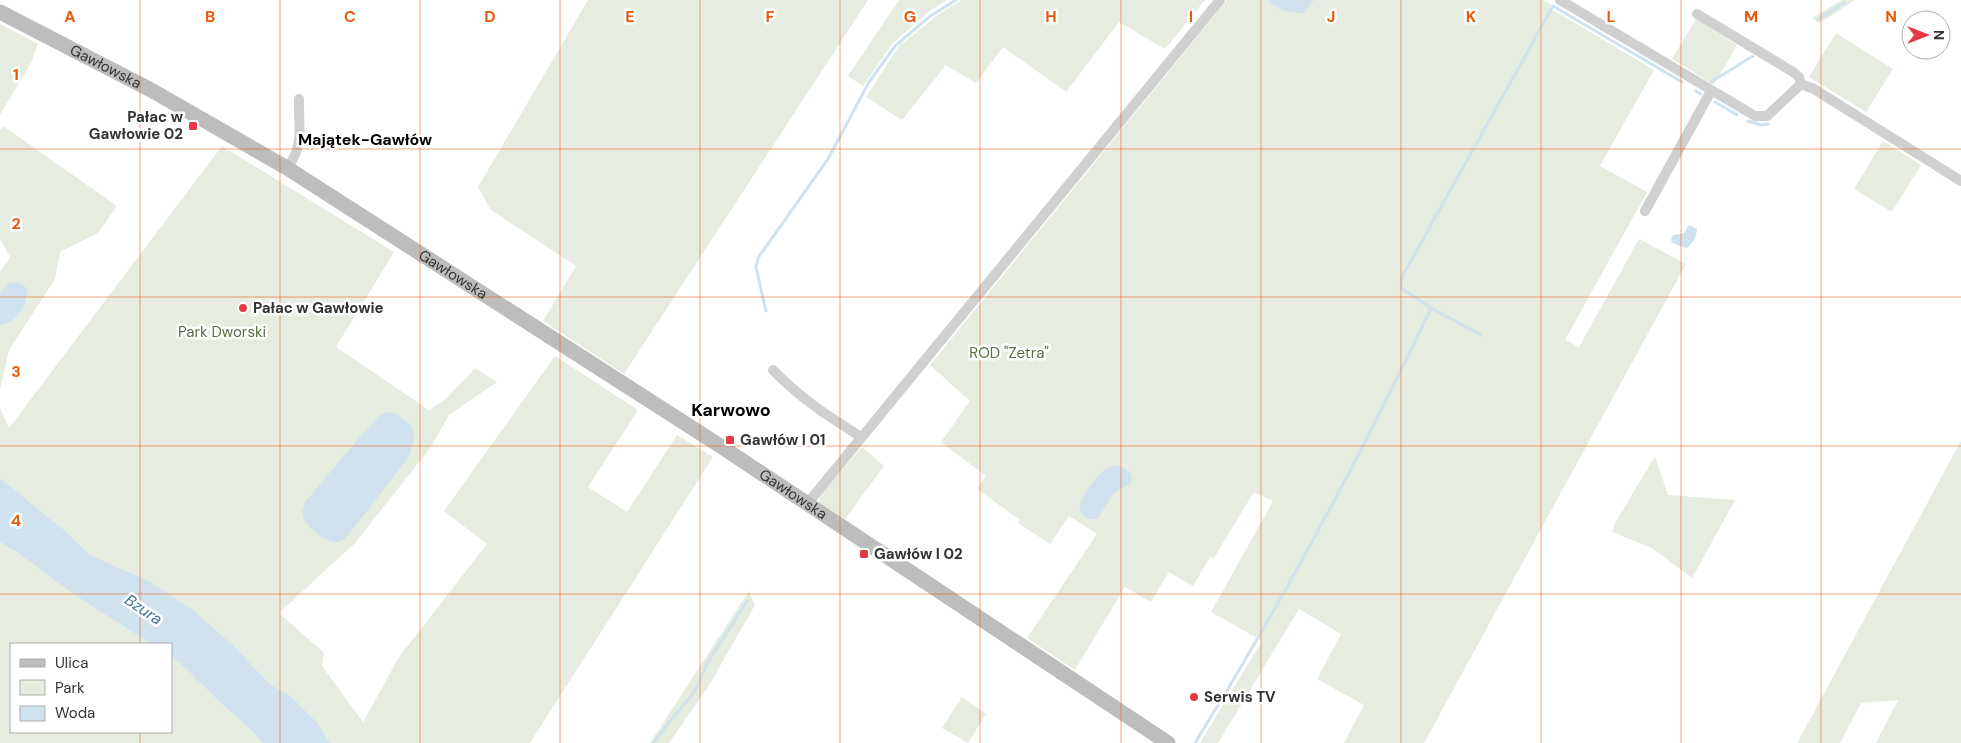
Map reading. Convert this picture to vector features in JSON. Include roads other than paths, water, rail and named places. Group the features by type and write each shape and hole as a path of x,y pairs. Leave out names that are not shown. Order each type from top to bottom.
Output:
{"street":[{"path":"807,504 1220,0"},
{"path":"1560,0 1755,116 1767,116 1801,84"},
{"name":"Gawłowska","path":"0,12 152,90 287,168 892,559 1168,743"},
{"path":"1697,14 1793,72 1799,77 1801,84"},
{"path":"1801,84 1814,88 1961,181"},
{"path":"1645,211 1711,91"},
{"path":"287,168 297,154 300,145 299,99"},
{"path":"773,370 800,396 862,437"}],"water":[{"path":"1268,0 1314,0 1304,13 1293,13 1276,7"},
{"path":"1689,225 1697,229 1697,232 1689,246 1685,248 1672,243 1673,235 1684,233"},
{"path":"18,282 27,288 26,301 20,312 12,320 0,325 0,292 8,284"},
{"path":"392,412 406,421 413,430 413,442 408,458 345,539 335,542 325,538 311,529 305,521 302,513 305,502 381,414"},
{"path":"1114,465 1124,468 1132,475 1131,483 1114,493 1097,519 1088,519 1080,511 1082,499 1097,477"},
{"name":"Bzura","path":"0,478 63,529 90,555 149,581 194,611 235,647 271,685 291,696 316,721 330,743 263,743 172,658 172,643 149,643 70,592 18,553 0,542"}],"waterway":[{"path":"766,311 756,267 758,258 828,159 869,82 895,46 929,17 956,0"},
{"path":"1817,20 1844,3"},
{"path":"1195,743 1319,529 1377,419 1431,308 1401,288 1402,277 1553,6 1682,82"},
{"path":"1711,82 1753,56"},
{"path":"1696,91 1701,94"},
{"path":"1715,102 1737,115"},
{"path":"1748,121 1761,125 1768,124"},
{"path":"1431,308 1481,335"},
{"path":"653,743 692,695 707,663 748,600"}],"place":[{"name":"Pałac w Gawłowie 02","path":"193,126"},
{"name":"Pałac w Gawłowie","path":"243,308"},
{"name":"Gawłów I 01","path":"730,440"},
{"name":"Gawłów I 02","path":"864,554"},
{"name":"Serwis TV","path":"1194,697"}],"district":[{"name":"Majątek-Gawłów","path":"365,139"},
{"name":"Karwowo","path":"731,410"}],"park label":[{"name":"Park Dworski","path":"222,332"},
{"name":"ROD \"Zetra\"","path":"1009,353"}]}
